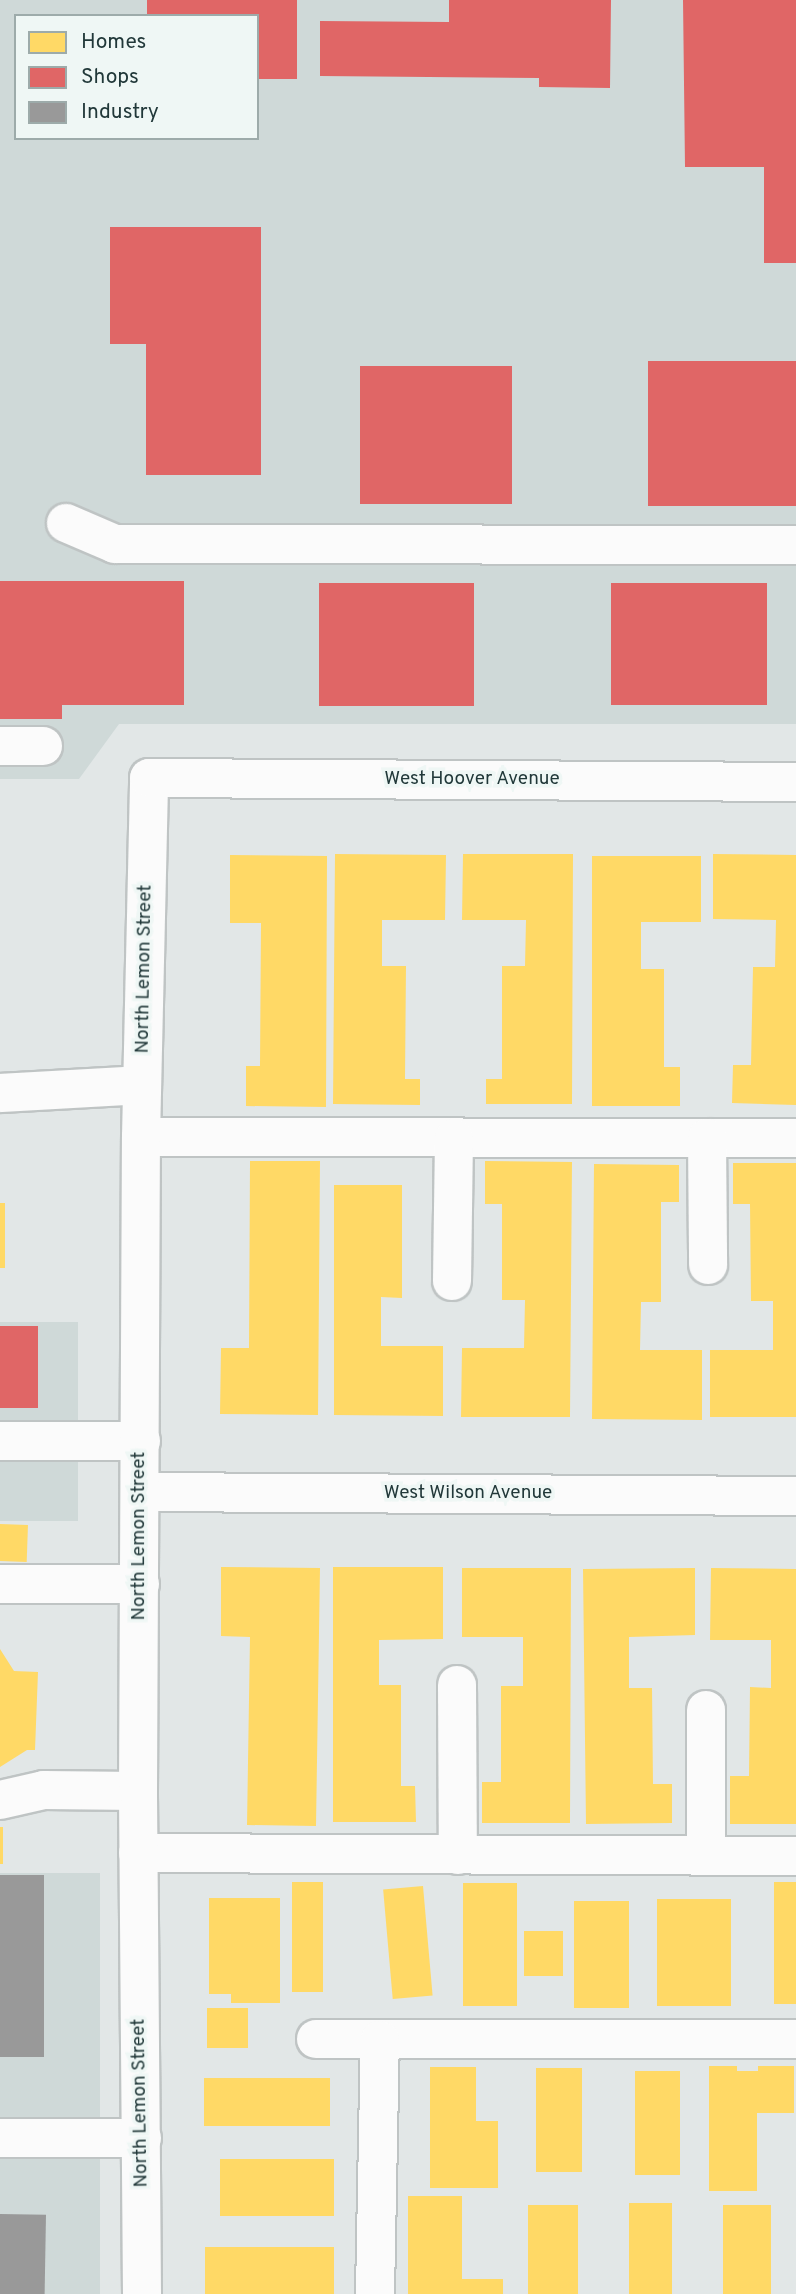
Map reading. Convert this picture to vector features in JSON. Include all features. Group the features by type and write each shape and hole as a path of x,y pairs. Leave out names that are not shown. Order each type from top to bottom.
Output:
{"street":[{"path":"66,523 115,544 796,545"},
{"path":"0,746 43,746"},
{"name":"West Hoover Avenue","path":"149,778 796,782"},
{"name":"North Lemon Street","path":"142,2294 138,1853 141,1137 149,778"},
{"path":"0,1093 142,1085"},
{"path":"141,1137 796,1138"},
{"path":"452,1281 454,1138"},
{"path":"707,1138 708,1265"},
{"path":"0,1441 141,1441"},
{"name":"West Wilson Avenue","path":"141,1492 796,1496"},
{"path":"0,1584 139,1584"},
{"path":"457,1685 458,1855"},
{"path":"706,1710 706,1856"},
{"path":"0,1800 44,1790 138,1791"},
{"path":"138,1853 796,1856"},
{"path":"316,2039 796,2039"},
{"path":"375,2294 380,2040"},
{"path":"0,2138 142,2138"}],"shaded area":[{"path":"0,0 796,0 796,724 119,724 79,779 0,779"},
{"path":"0,1322 78,1322 78,1521 0,1521"},
{"path":"0,1873 100,1873 100,2294 0,2294"}],"building: Homes":[{"path":"335,854 446,855 445,920 382,920 382,966 406,966 405,1079 420,1079 420,1105 333,1104"},
{"path":"463,854 573,854 572,1104 486,1104 486,1079 502,1079 502,966 525,966 526,920 462,920"},
{"path":"713,854 796,855 796,1105 732,1103 733,1065 751,1065 753,967 775,967 776,920 713,919"},
{"path":"230,855 327,856 326,1107 246,1106 246,1066 260,1066 261,923 230,923"},
{"path":"592,856 701,856 701,922 641,922 641,969 664,969 664,1067 680,1067 680,1106 592,1106"},
{"path":"250,1161 320,1161 318,1415 220,1414 221,1348 249,1348"},
{"path":"485,1161 572,1162 570,1417 461,1417 462,1348 524,1348 525,1300 502,1300 502,1204 485,1204"},
{"path":"733,1163 796,1163 796,1417 710,1417 710,1350 773,1350 773,1301 751,1301 750,1204 733,1204"},
{"path":"594,1164 679,1165 679,1202 661,1202 661,1302 641,1302 640,1350 702,1350 702,1420 592,1419"},
{"path":"334,1185 402,1185 402,1298 381,1297 381,1346 443,1346 443,1416 334,1415"},
{"path":"0,1203 5,1203 5,1268 0,1268"},
{"path":"0,1524 28,1525 27,1562 0,1561"},
{"path":"221,1567 320,1568 316,1826 247,1825 250,1637 221,1636"},
{"path":"333,1567 443,1567 443,1639 379,1640 379,1685 401,1685 401,1786 415,1786 416,1822 333,1822"},
{"path":"462,1568 571,1568 570,1823 482,1823 482,1782 501,1782 501,1686 523,1686 523,1637 462,1637"},
{"path":"695,1568 695,1635 629,1637 629,1688 652,1688 653,1784 672,1784 672,1823 586,1824 583,1569"},
{"path":"711,1568 796,1569 796,1824 730,1824 730,1776 749,1776 750,1687 771,1688 771,1640 710,1640"},
{"path":"0,1649 14,1671 38,1672 35,1750 27,1750 0,1767"},
{"path":"0,1827 3,1827 3,1864 0,1864"},
{"path":"292,1882 323,1882 323,1992 292,1992"},
{"path":"774,1882 796,1882 796,2004 774,2004"},
{"path":"463,1883 517,1883 517,2006 463,2006"},
{"path":"423,1886 433,1996 393,1999 383,1889"},
{"path":"209,1898 280,1898 280,2003 231,2003 231,1994 209,1994"},
{"path":"657,1899 731,1899 731,2006 657,2006"},
{"path":"574,1901 629,1901 629,2008 574,2008"},
{"path":"524,1931 563,1931 563,1976 524,1976"},
{"path":"207,2008 248,2008 248,2048 207,2048"},
{"path":"709,2066 737,2066 737,2071 758,2071 758,2066 794,2066 794,2113 757,2113 757,2191 709,2191"},
{"path":"430,2067 476,2067 476,2121 498,2121 498,2188 430,2188"},
{"path":"536,2068 582,2068 582,2172 536,2172"},
{"path":"635,2071 680,2071 680,2175 635,2175"},
{"path":"204,2078 330,2078 330,2126 204,2126"},
{"path":"220,2159 334,2159 334,2216 220,2216"},
{"path":"408,2196 462,2196 462,2279 503,2279 503,2294 408,2294"},
{"path":"629,2203 672,2203 672,2294 629,2294"},
{"path":"528,2205 578,2205 578,2294 528,2294"},
{"path":"723,2205 771,2205 771,2294 723,2294"},
{"path":"205,2247 334,2247 334,2294 205,2294"}],"building: Shops":[{"path":"147,0 297,0 297,79 259,79 259,14 147,14"},
{"path":"449,0 611,0 610,88 539,87 539,78 320,76 320,21 449,22"},
{"path":"683,0 796,0 796,263 764,263 764,167 685,167"},
{"path":"110,227 261,227 261,475 146,475 146,344 110,344"},
{"path":"648,361 796,361 796,506 648,506"},
{"path":"360,366 512,366 512,504 360,504"},
{"path":"0,581 184,581 184,705 62,705 62,719 0,719"},
{"path":"319,583 474,583 474,706 319,706"},
{"path":"611,583 767,583 767,705 611,705"},
{"path":"0,1326 38,1326 38,1408 0,1408"}],"building: Industry":[{"path":"0,1875 44,1875 44,2057 0,2057"},
{"path":"0,2214 46,2215 45,2294 0,2294"}]}
